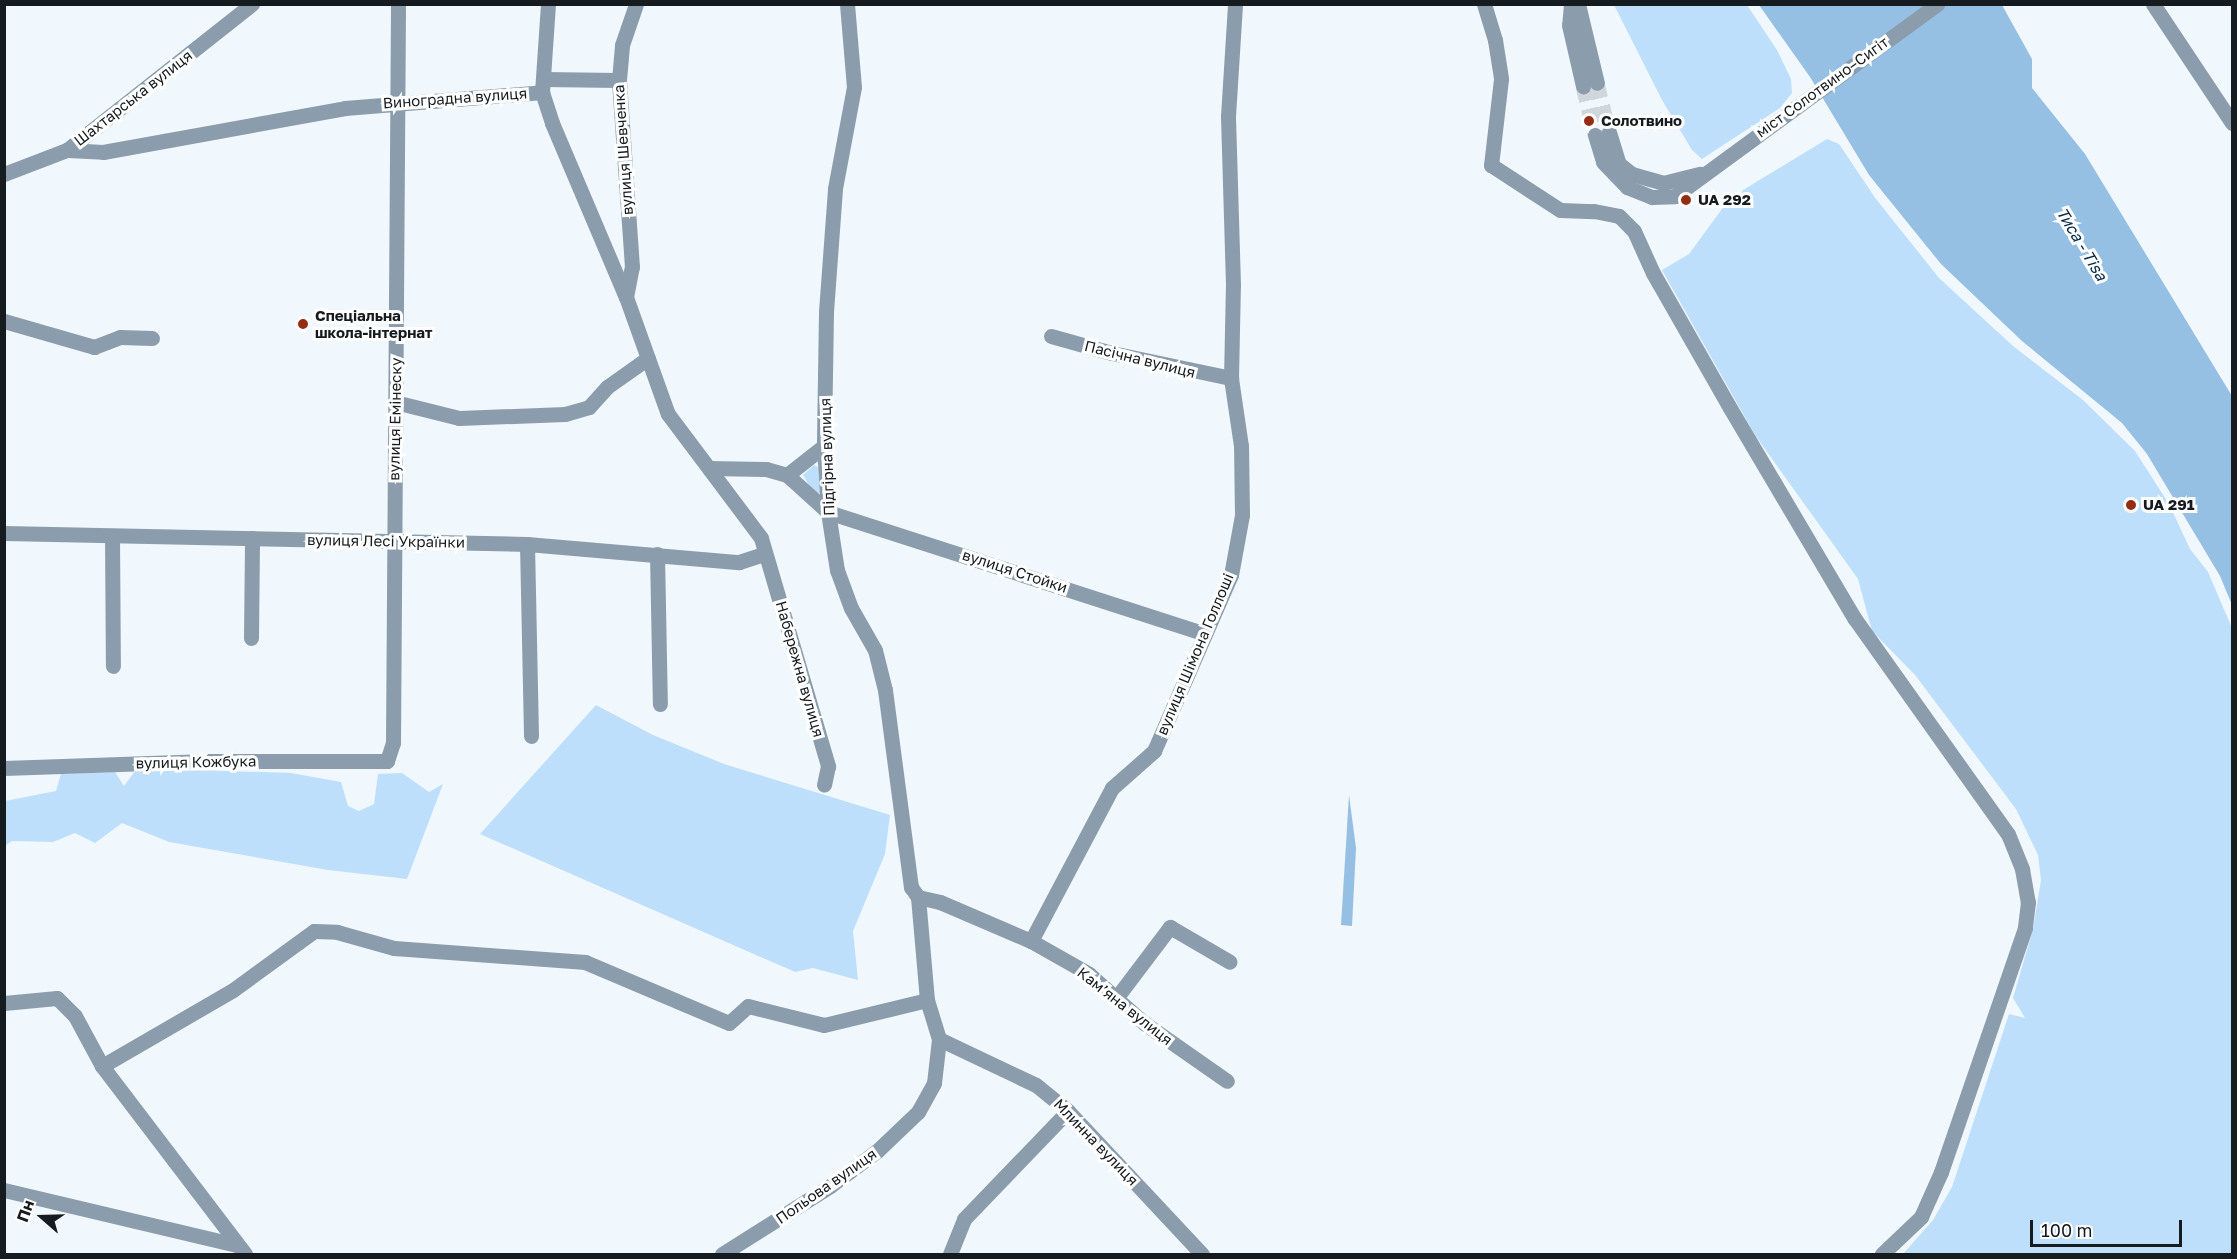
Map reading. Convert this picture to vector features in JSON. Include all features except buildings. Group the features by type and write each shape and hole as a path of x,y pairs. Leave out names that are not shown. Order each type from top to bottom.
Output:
{"street":[{"name":"Шахтарська вулиця","path":"4,174 67,150 252,4"},
{"name":"вулиця Емінеску","path":"387,761 393,743 393,541 400,101 398,4"},
{"path":"548,4 543,85 619,80"},
{"name":"вулиця Шевченка","path":"626,297 632,267 619,80 622,45 636,4"},
{"name":"Підгірна вулиця","path":"847,4 854,87 835,189 826,312 824,446 828,512 837,570 852,609 875,650 885,690 911,887 918,897"},
{"name":"вулиця Шімона Голлоші","path":"1031,941 1112,788 1154,751 1203,633 1231,575 1242,515 1241,446 1231,378 1233,285 1228,116 1235,4"},
{"path":"1484,4 1495,40 1502,79 1491,165 1560,210 1594,211 1619,216 1634,231 1718,387 1856,620 2008,834 2022,869 2028,902 2025,928 1941,1172 1921,1216 1882,1254"},
{"path":"1571,4 1569,25 1590,84 1578,4"},
{"path":"2153,4 2232,123"},
{"name":"міст Солотвино–Сигіт","path":"1602,134 1619,164 1632,174 1663,183 1706,171 1936,5"},
{"name":"Виноградна вулиця","path":"67,150 103,152 400,101 543,85 552,123 626,297 668,414 744,511 761,538 764,554"},
{"path":"4,321 94,347 120,338 152,338"},
{"name":"Пасічна вулиця","path":"1051,336 1112,353 1231,378"},
{"path":"395,402 459,418 565,414 589,407 607,387 648,358"},
{"path":"787,475 824,446"},
{"path":"709,468 766,469 787,475 828,512"},
{"name":"вулиця Стойки","path":"828,512 1203,633"},
{"name":"вулиця Лесі Українки","path":"4,533 527,544 739,562 764,554"},
{"path":"112,536 113,666"},
{"path":"251,638 252,538"},
{"path":"527,544 531,736"},
{"path":"657,554 660,704"},
{"name":"Набережна вулиця","path":"764,554 828,766 824,785"},
{"name":"вулиця Кожбука","path":"4,768 200,761 387,761"},
{"name":"Камʼяна вулиця","path":"918,897 940,902 1031,941 1089,974 1144,1023 1227,1081"},
{"name":"Польова вулиця","path":"722,1254 830,1186 877,1151 918,1112 934,1083 939,1039 927,1000 918,897"},
{"path":"1117,997 1170,927 1230,963"},
{"path":"102,1066 233,990 314,931 337,932 394,948 585,962 729,1023 748,1006 824,1025 927,1000"},
{"path":"4,1003 57,998 75,1016 102,1066 241,1250"},
{"name":"Млинна вулиця","path":"939,1039 1036,1084 1068,1111 1202,1254"},
{"path":"950,1254 964,1218 1068,1111"},
{"path":"4,1190 241,1250"}],"shaded area":[{"path":"1614,5 1747,5 1777,50 1791,79 1792,93 1780,108 1702,159 1692,150 1662,100"},
{"path":"1827,139 1839,144 1876,199 1939,278 2013,346 2083,400 2135,451 2169,504 2190,549 2208,572 2232,628 2232,1254 1903,1254 1933,1220 1952,1187 2009,1014 2025,1018 2013,998 2033,929 2041,880 2038,855 2016,809 1915,675 1872,631 1858,579 1755,435 1662,270 1689,254 1730,198"},
{"path":"814,465 818,467 820,493 815,495 803,475"},
{"path":"596,705 653,735 724,764 890,815 885,854 853,931 858,980 813,968 795,972 480,834"},
{"path":"164,769 291,773 341,782 348,806 359,811 374,804 378,774 402,773 429,792 443,784 407,879 328,870 169,842 122,823 95,843 75,833 53,842 12,841 5,846 5,801 56,791 61,774 115,772 124,786 135,771"}],"water":[{"name":"Тиса - Tisa","path":"1759,5 2002,5 2032,59 2032,88 2085,154 2232,396 2232,605 2220,576 2147,454 2122,423 2022,341 1941,264 1869,175 1810,77"},
{"path":"1349,795 1356,848 1352,926 1341,925"}],"tunnel":[{"path":"1597,83 1609,132"},
{"path":"1583,86 1595,135"}],"place":[{"name":"Солотвино","path":"1589,121"},
{"name":"UA 292","path":"1686,200"},
{"name":"Спеціальна школа-інтернат","path":"303,324"},
{"name":"UA 291","path":"2131,505"}]}
